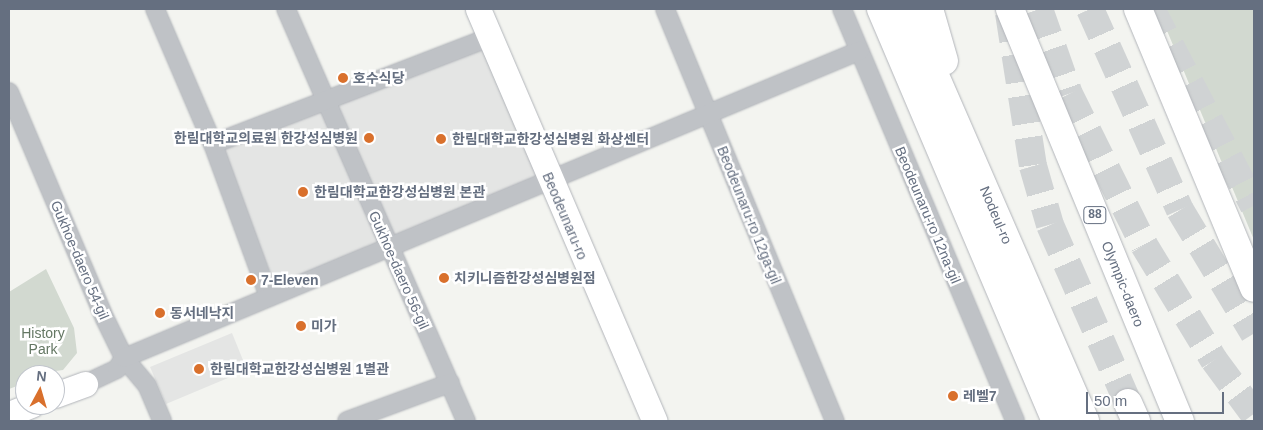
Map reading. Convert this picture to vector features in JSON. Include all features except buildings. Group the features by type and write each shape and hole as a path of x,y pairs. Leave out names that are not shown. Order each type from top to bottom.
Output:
{"main road":[{"name":"Beodeunaru-ro","path":"478,9 655,421"},
{"path":"861,9 920,103"},
{"name":"Nodeul-ro","path":"881,9 1056,421"},
{"name":"Nodeul-ro","path":"906,9 976,166 1084,421"},
{"path":"929,9 976,166"},
{"name":"Olympic-daero","path":"1010,9 1180,421"},
{"path":"1138,9 1254,288"},
{"path":"65,391 85,384"}],"street":[{"path":"155,9 213,144 269,297"},
{"name":"Gukhoe-daero 56-gil","path":"286,9 466,421"},
{"name":"Beodeunaru-ro 12ga-gil","path":"665,9 834,421"},
{"name":"Beodeunaru-ro 12na-gil","path":"842,9 1014,421"},
{"path":"213,144 490,37"},
{"path":"85,384 116,369 124,358 549,178 859,51"},
{"name":"Gukhoe-daero 54-gil","path":"9,92 124,358 147,385 162,421"},
{"path":"347,421 450,383"}],"shaded area":[{"path":"491,39 549,178 276,287 217,142"},
{"name":"한림대학교한강성심병원 1별관","path":"232,333 247,370 166,404 150,367"}],"green space":[{"path":"1158,9 1254,9 1254,240"},
{"name":"History Park","path":"46,269 74,328 77,353 65,368 65,365 15,365 15,387 9,389 9,292"}],"tunnel":[{"path":"1039,9 1069,94 1144,245 1214,360 1254,414"},
{"path":"1090,9 1180,210 1254,333"},
{"path":"1151,9 1254,206"},
{"path":"1009,13 1033,166 1050,225 1128,403"}],"place":[{"name":"호수식당","path":"343,78"},
{"name":"한림대학교의료원 한강성심병원","path":"369,138"},
{"name":"한림대학교한강성심병원 화상센터","path":"441,139"},
{"name":"한림대학교한강성심병원 본관","path":"303,192"},
{"name":"치키니즘한강성심병원점","path":"444,278"},
{"name":"7-Eleven","path":"251,280"},
{"name":"동서네낙지","path":"160,313"},
{"name":"미가","path":"301,326"},
{"name":"한림대학교한강성심병원 1별관","path":"199,369"},
{"name":"레벨7","path":"953,396"}]}
